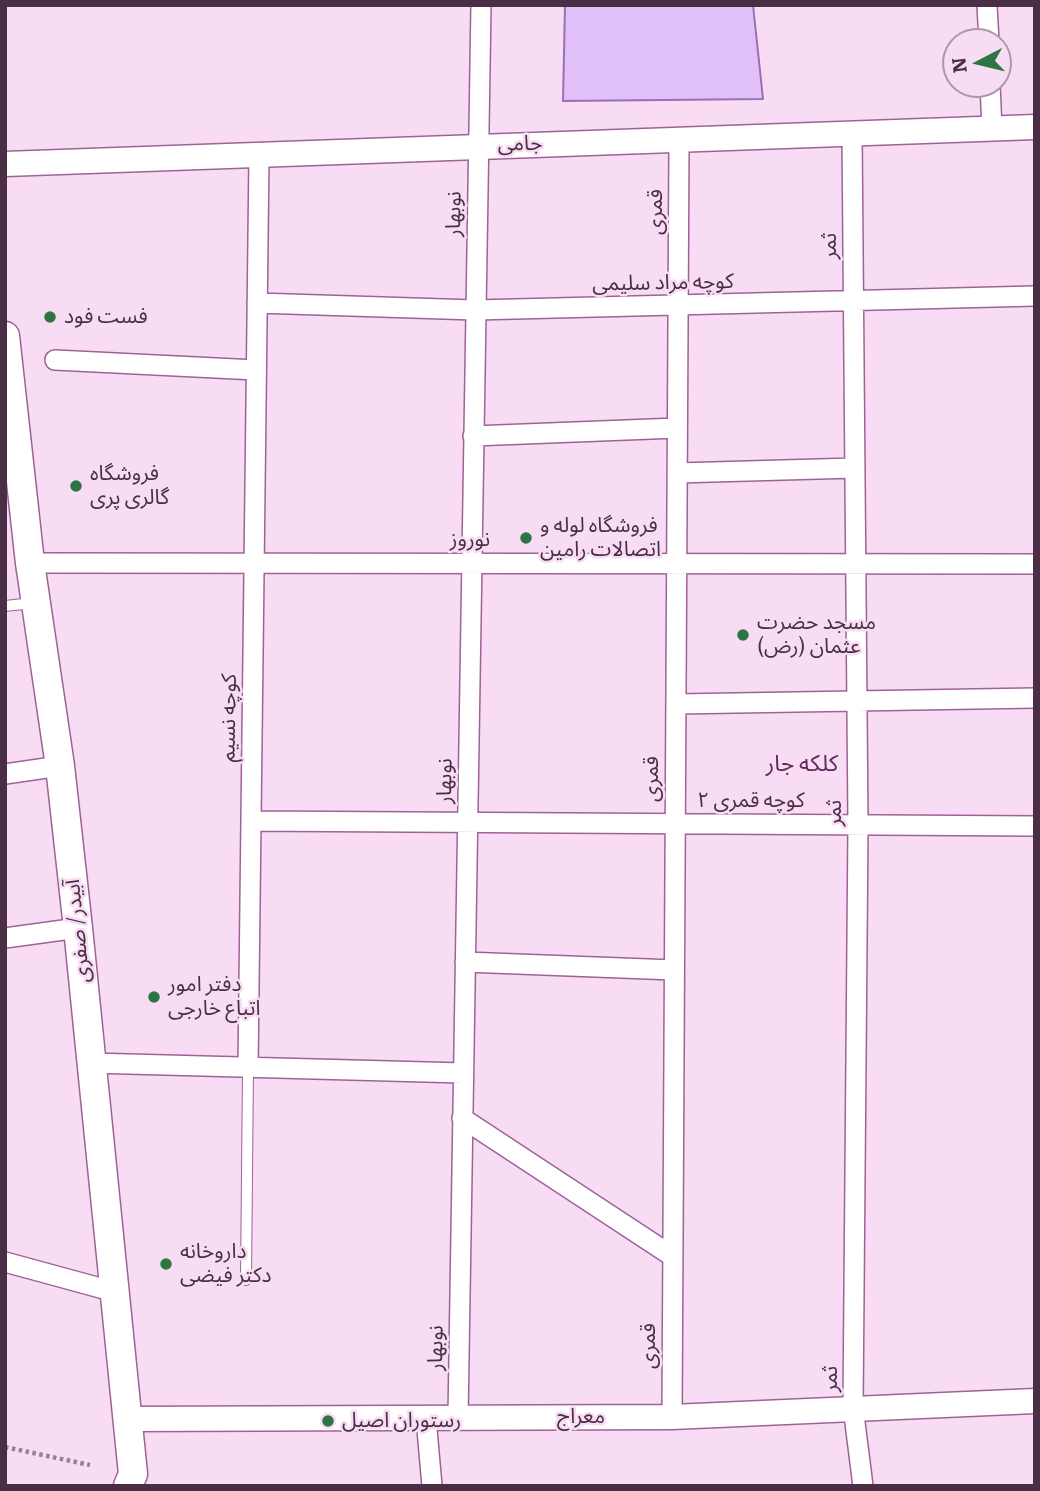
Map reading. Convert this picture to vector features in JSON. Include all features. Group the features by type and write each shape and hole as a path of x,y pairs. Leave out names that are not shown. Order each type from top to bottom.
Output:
{"main road":[{"name":"آبیدر/ صفری","path":"5,335 30,563 60,766 127,1419 136,1482"}],"street":[{"name":"نوبهار","path":"457,1417 481,5"},
{"path":"987,5 988,28"},
{"path":"991,98 992,129"},
{"name":"جامی","path":"5,164 1035,127"},
{"name":"ثمر","path":"852,134 858,825 853,1407 863,1486"},
{"name":"قمری","path":"672,1417 679,141"},
{"name":"کوچه نسیم","path":"248,1068 259,156"},
{"name":"کوچه مراد سلیمی","path":"257,303 475,310 1035,296"},
{"path":"54,360 256,370"},
{"path":"473,436 677,428"},
{"path":"677,473 854,468"},
{"name":"نوروز","path":"30,563 1035,564"},
{"path":"676,704 1035,698"},
{"path":"5,774 60,766"},
{"name":"کوچه قمری ۲","path":"251,821 1035,826"},
{"path":"5,939 78,928"},
{"path":"465,962 674,970"},
{"path":"91,1063 463,1073"},
{"path":"462,1118 673,1256"},
{"path":"5,1262 115,1292"},
{"name":"معراج","path":"127,1419 672,1417 1035,1401"},
{"path":"426,1418 432,1486"}],"lane":[{"path":"5,606 36,603"},
{"name":"کوچه نسیم","path":"246,1280 248,1068"}],"path":[{"path":"5,1447 90,1465"}],"building":[{"path":"565,5 753,5 763,99 563,101"}],"place":[{"name":"فست فود","path":"50,317"},
{"name":"فروشگاه گالری پری","path":"76,486"},
{"name":"فروشگاه لوله و اتصالات رامین","path":"526,538"},
{"name":"مسجد حضرت عثمان (رض)","path":"743,635"},
{"name":"دفتر امور اتباع خارجی","path":"154,997"},
{"name":"داروخانه دکتر فیضی","path":"166,1264"},
{"name":"رستوران اصیل","path":"328,1421"}],"district":[{"name":"کلکه جار","path":"802,764"}]}
